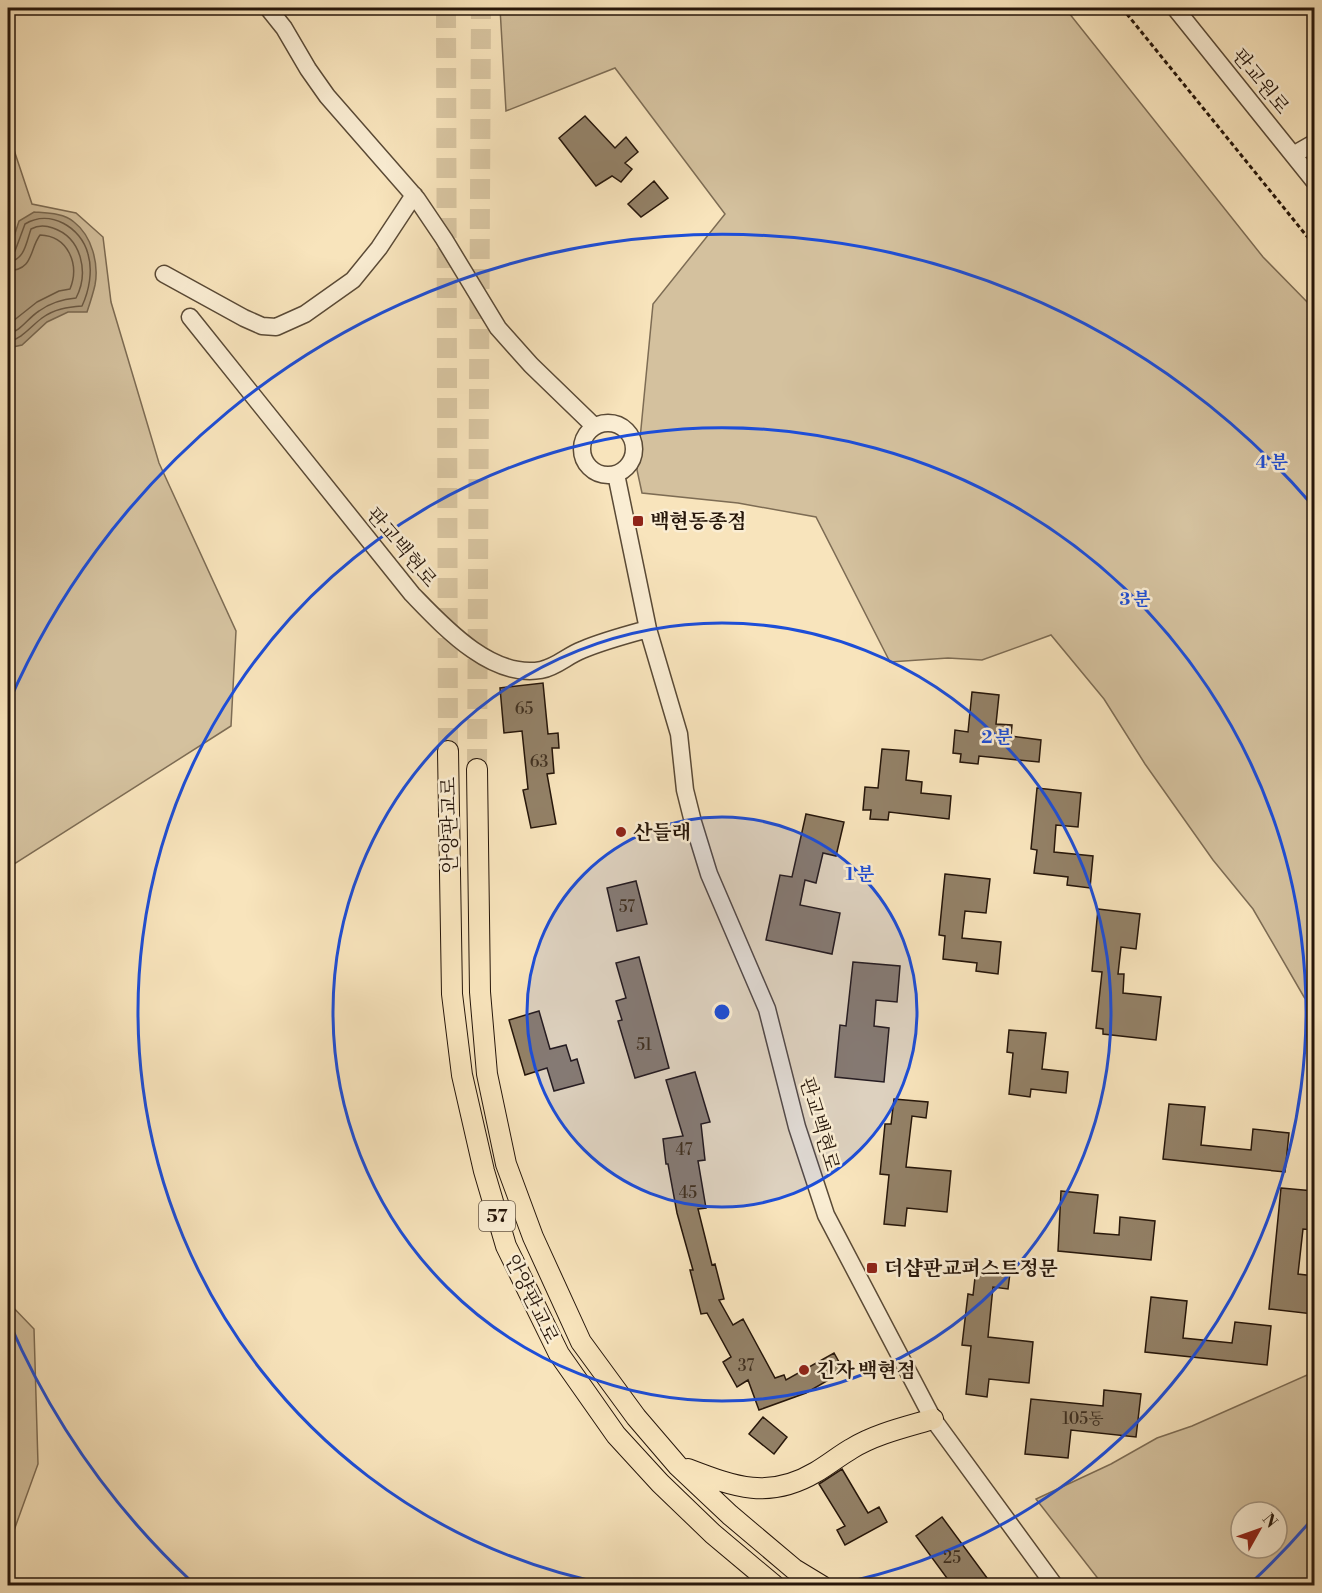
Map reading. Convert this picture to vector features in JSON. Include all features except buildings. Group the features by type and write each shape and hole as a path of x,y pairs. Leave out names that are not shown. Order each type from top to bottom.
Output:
{"main road":[{"name":"안양판교로","path":"448,751 452,994 462,1075 484,1171 506,1246 559,1354 616,1435 705,1527 775,1586"},
{"name":"안양판교로","path":"477,769 480,992 487,1074 506,1164 533,1237 581,1342 636,1417 678,1466 730,1515 794,1569 822,1586"},
{"path":"678,1466 753,1490 787,1485 815,1473 852,1448 933,1419"}],"street":[{"path":"268,8 284,28 327,96 414,195 444,239 498,328 531,365 594,426"},
{"name":"판교원로","path":"1175,8 1314,181"},
{"path":"1293,155 1314,143"},
{"path":"164,274 244,318 262,326 276,327 305,314 353,280 379,248 414,195"},
{"name":"판교백현로","path":"190,317 412,594 469,647 488,659 508,666 524,670 541,670 581,650 648,628"},
{"path":"611,422 619,425 632,438 634,446 630,463 616,474 608,475 593,471 583,459 582,444 588,431 594,426 611,422"},
{"name":"판교백현로","path":"616,474 648,628 679,734 685,790 693,822 709,874 766,1009 797,1127 826,1215 933,1419 1055,1586"}],"path":[{"path":"1122,8 1314,245"}],"shaded area":[{"path":"500,8 1065,8 1263,257 1314,309 1314,1010 1304,997 1253,909 1213,860 1145,764 1104,699 1051,635 982,660 948,658 890,662 816,517 738,503 642,493 637,470 653,304 725,214 615,68 506,111"},
{"path":"8,132 32,204 76,213 103,237 111,302 159,463 236,631 231,726 8,868"},
{"path":"8,1302 34,1329 38,1464 8,1547"},
{"path":"1314,1372 1314,1585 1103,1585 1036,1499 1111,1464 1157,1438 1192,1426"}],"water":[{"path":"34,212 65,217 80,228 93,251 96,268 95,285 87,312 68,312 47,322 22,345 8,348 8,255 19,221"}],"tunnel":[{"path":"446,8 448,751"},
{"path":"477,769 481,8"}],"place":[{"name":"백현동종점","path":"638,521"},
{"name":"산들래","path":"621,832"},
{"name":"더샵판교퍼스트정문","path":"872,1268"},
{"name":"긴자 백현점","path":"804,1370"}]}
